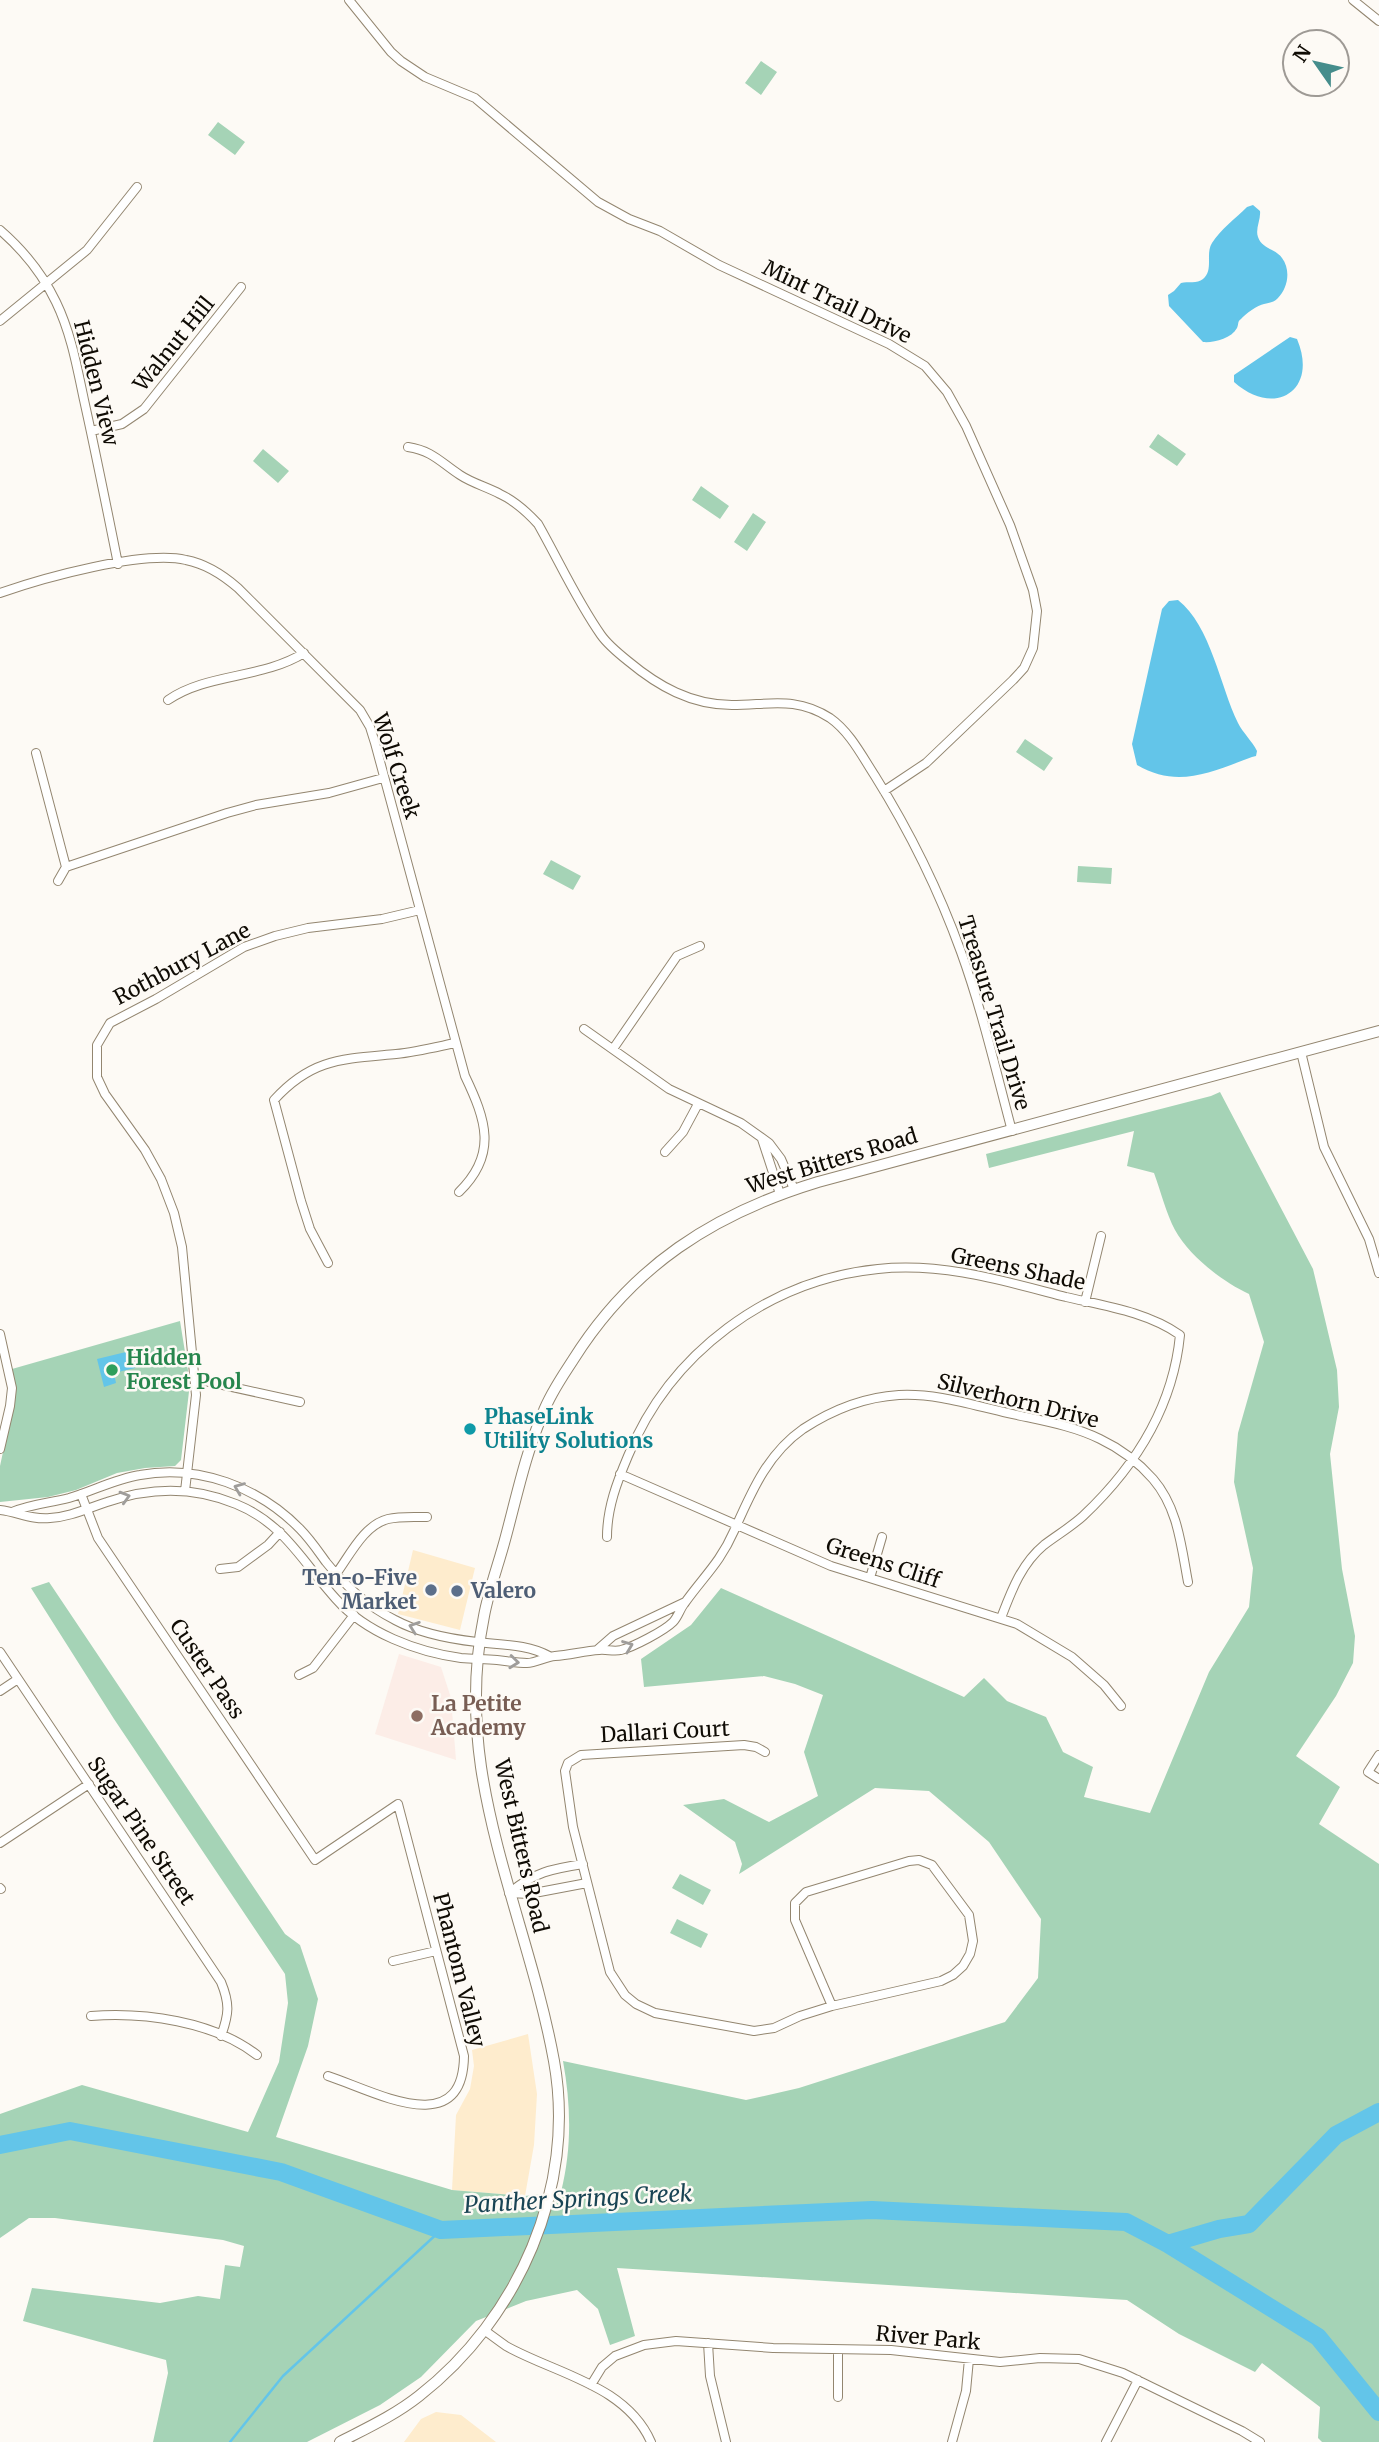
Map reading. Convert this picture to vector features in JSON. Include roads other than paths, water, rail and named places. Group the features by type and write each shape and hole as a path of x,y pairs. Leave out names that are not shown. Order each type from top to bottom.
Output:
{"main road":[{"name":"West Bitters Road","path":"340,2442 387,2418 417,2397 445,2374 484,2330 519,2277 534,2244 551,2187 558,2137 555,2068 492,1825 476,1719 478,1659 484,1616 529,1452 544,1410 586,1338 615,1302 645,1273 711,1225 749,1206 794,1189 1379,1031"}],"street":[{"name":"Mint Trail Drive","path":"349,0 401,61 425,77 475,98 598,202 614,212 660,231 719,265 889,344 925,366 947,392 966,426 1027,570 1037,611 1036,633 1030,656 1013,680 926,763 884,790"},
{"path":"1353,0 1379,21"},
{"path":"0,321 87,250 137,187"},
{"name":"Hidden View","path":"0,230 22,252 55,299 72,343 118,564"},
{"name":"Walnut Hill","path":"91,431 122,424 144,409 241,287"},
{"name":"Treasure Trail Drive","path":"408,447 424,449 434,454 460,476 501,494 531,516 602,637 650,679 676,693 703,702 732,705 776,701 813,710 828,717 845,732 884,790 940,898 962,954 1012,1131"},
{"name":"Wolf Creek","path":"0,593 72,573 118,564 166,557 188,560 209,568 233,584 354,702 366,719 455,1043 465,1076 477,1101 486,1136 484,1155 478,1171 459,1192"},
{"path":"168,699 184,690 274,668 304,653"},
{"path":"36,754 66,867"},
{"path":"58,881 66,867 227,813 256,805 329,793 383,778"},
{"name":"Rothbury Lane","path":"196,1379 187,1315 182,1247 174,1213 161,1179 145,1150 105,1094 97,1077 97,1045 110,1023 244,947 307,928 382,919 420,910"},
{"path":"612,1049 677,956 700,946"},
{"path":"584,1029 669,1089 741,1123 776,1151 794,1189"},
{"path":"328,1263 310,1228 301,1201 274,1100 301,1075 333,1060 400,1054 455,1043"},
{"path":"1301,1052 1324,1147 1369,1239 1379,1273"},
{"path":"665,1152 683,1132 698,1104"},
{"path":"762,1139 780,1195"},
{"path":"768,1157 776,1151"},
{"path":"1085,1302 1101,1236"},
{"name":"Greens Shade","path":"607,1537 607,1516 620,1474 645,1419 693,1357 743,1316 788,1291 830,1277 879,1269 912,1268 967,1272 1149,1318 1165,1324 1180,1335 1167,1397 1133,1461"},
{"path":"0,1334 12,1388 0,1449"},
{"path":"185,1491 195,1416 196,1379 300,1402"},
{"name":"Silverhorn Drive","path":"0,1510 27,1518 50,1518 137,1493 167,1489 236,1504 263,1518 280,1532 337,1600 354,1615 389,1636 414,1647 459,1657 530,1663 549,1657 597,1650 620,1650 673,1622 685,1602 716,1565 756,1481 769,1462 800,1431 834,1411 877,1398 899,1395 931,1396 1033,1419 1099,1438 1133,1461 1154,1480 1170,1504 1175,1516 1188,1582"},
{"path":"1000,1618 1014,1584 1033,1556 1080,1519 1133,1461"},
{"name":"Silverhorn Drive","path":"12,1512 81,1494 141,1474 187,1473 216,1479 255,1494 291,1520 309,1538 336,1574 364,1602 397,1622 480,1643 535,1648 549,1657"},
{"name":"Greens Cliff","path":"620,1474 831,1566 1000,1618 1035,1634 1072,1657 1104,1685 1121,1706"},
{"name":"Custer Pass","path":"81,1494 97,1538 315,1860 398,1804"},
{"path":"336,1574 374,1526 385,1519 427,1517"},
{"path":"220,1569 238,1567 268,1545 280,1532"},
{"path":"870,1578 882,1537"},
{"path":"296,1548 309,1538"},
{"name":"Silverhorn Drive","path":"597,1650 614,1636 685,1602"},
{"path":"299,1675 313,1668 354,1615"},
{"path":"640,1622 648,1637"},
{"name":"Sugar Pine Street","path":"0,1652 221,1982 228,1999 227,2018 221,2036"},
{"path":"0,1690 18,1679"},
{"name":"Dallari Court","path":"583,1864 573,1827 565,1772 568,1763 581,1755 744,1745 765,1752"},
{"path":"1379,1755 1368,1772 1379,1779"},
{"path":"0,1843 89,1784"},
{"name":"Phantom Valley","path":"328,2076 412,2105 428,2106 443,2101 456,2092 461,2081 464,2056 398,1804"},
{"path":"509,1893 529,1877 583,1864 610,1972 625,1995 642,2008 655,2013 754,2031 774,2028 832,2006 941,1981 964,1966 973,1941 969,1915 929,1862 909,1861 806,1892 795,1903 795,1920 832,2006"},
{"path":"509,1893 529,1894 587,1883"},
{"path":"393,1961 436,1951"},
{"path":"91,2016 118,2014 168,2020 244,2045 257,2055"},
{"path":"484,2330 507,2346 591,2385 620,2402 637,2418 651,2442"},
{"name":"River Park","path":"591,2385 603,2367 615,2356 644,2345 676,2341 761,2347 891,2350 1000,2362 1040,2358 1079,2359 1103,2365 1138,2380 1260,2442"},
{"path":"708,2343 710,2376 726,2442"},
{"path":"838,2350 838,2397"},
{"path":"952,2442 966,2391 969,2359"},
{"path":"1106,2442 1138,2380"}],"water":[{"path":"1253,205 1260,211 1258,237 1285,263 1286,284 1276,300 1258,306 1243,317 1231,335 1217,341 1203,342 1169,306 1168,295 1181,283 1203,279 1208,271 1212,243 1228,224"},
{"path":"1290,337 1297,339 1302,357 1302,373 1297,385 1289,393 1277,398 1264,398 1249,393 1234,382 1234,375"},
{"path":"1178,600 1199,625 1214,657 1238,723 1257,751 1256,756 1222,768 1181,777 1166,776 1137,765 1132,744 1162,609 1169,601"},
{"name":"Hidden Forest Pool","path":"130,1351 135,1368 114,1373 116,1383 104,1387 97,1359"}],"waterway":[{"name":"Panther Springs Creek","path":"1168,2244 1219,2229 1249,2224 1336,2135 1379,2112"},
{"name":"Panther Springs Creek","path":"0,2145 70,2131 281,2172 441,2230 872,2210 1126,2222 1168,2244 1318,2337 1379,2412"},
{"path":"230,2442 283,2376 441,2230"}],"place":[{"name":"Hidden Forest Pool","path":"112,1370"},
{"name":"PhaseLink Utility Solutions","path":"470,1429"},
{"name":"Ten-o-Five Market","path":"431,1590"},
{"name":"Valero","path":"457,1591"},
{"name":"La Petite Academy","path":"417,1716"}]}
